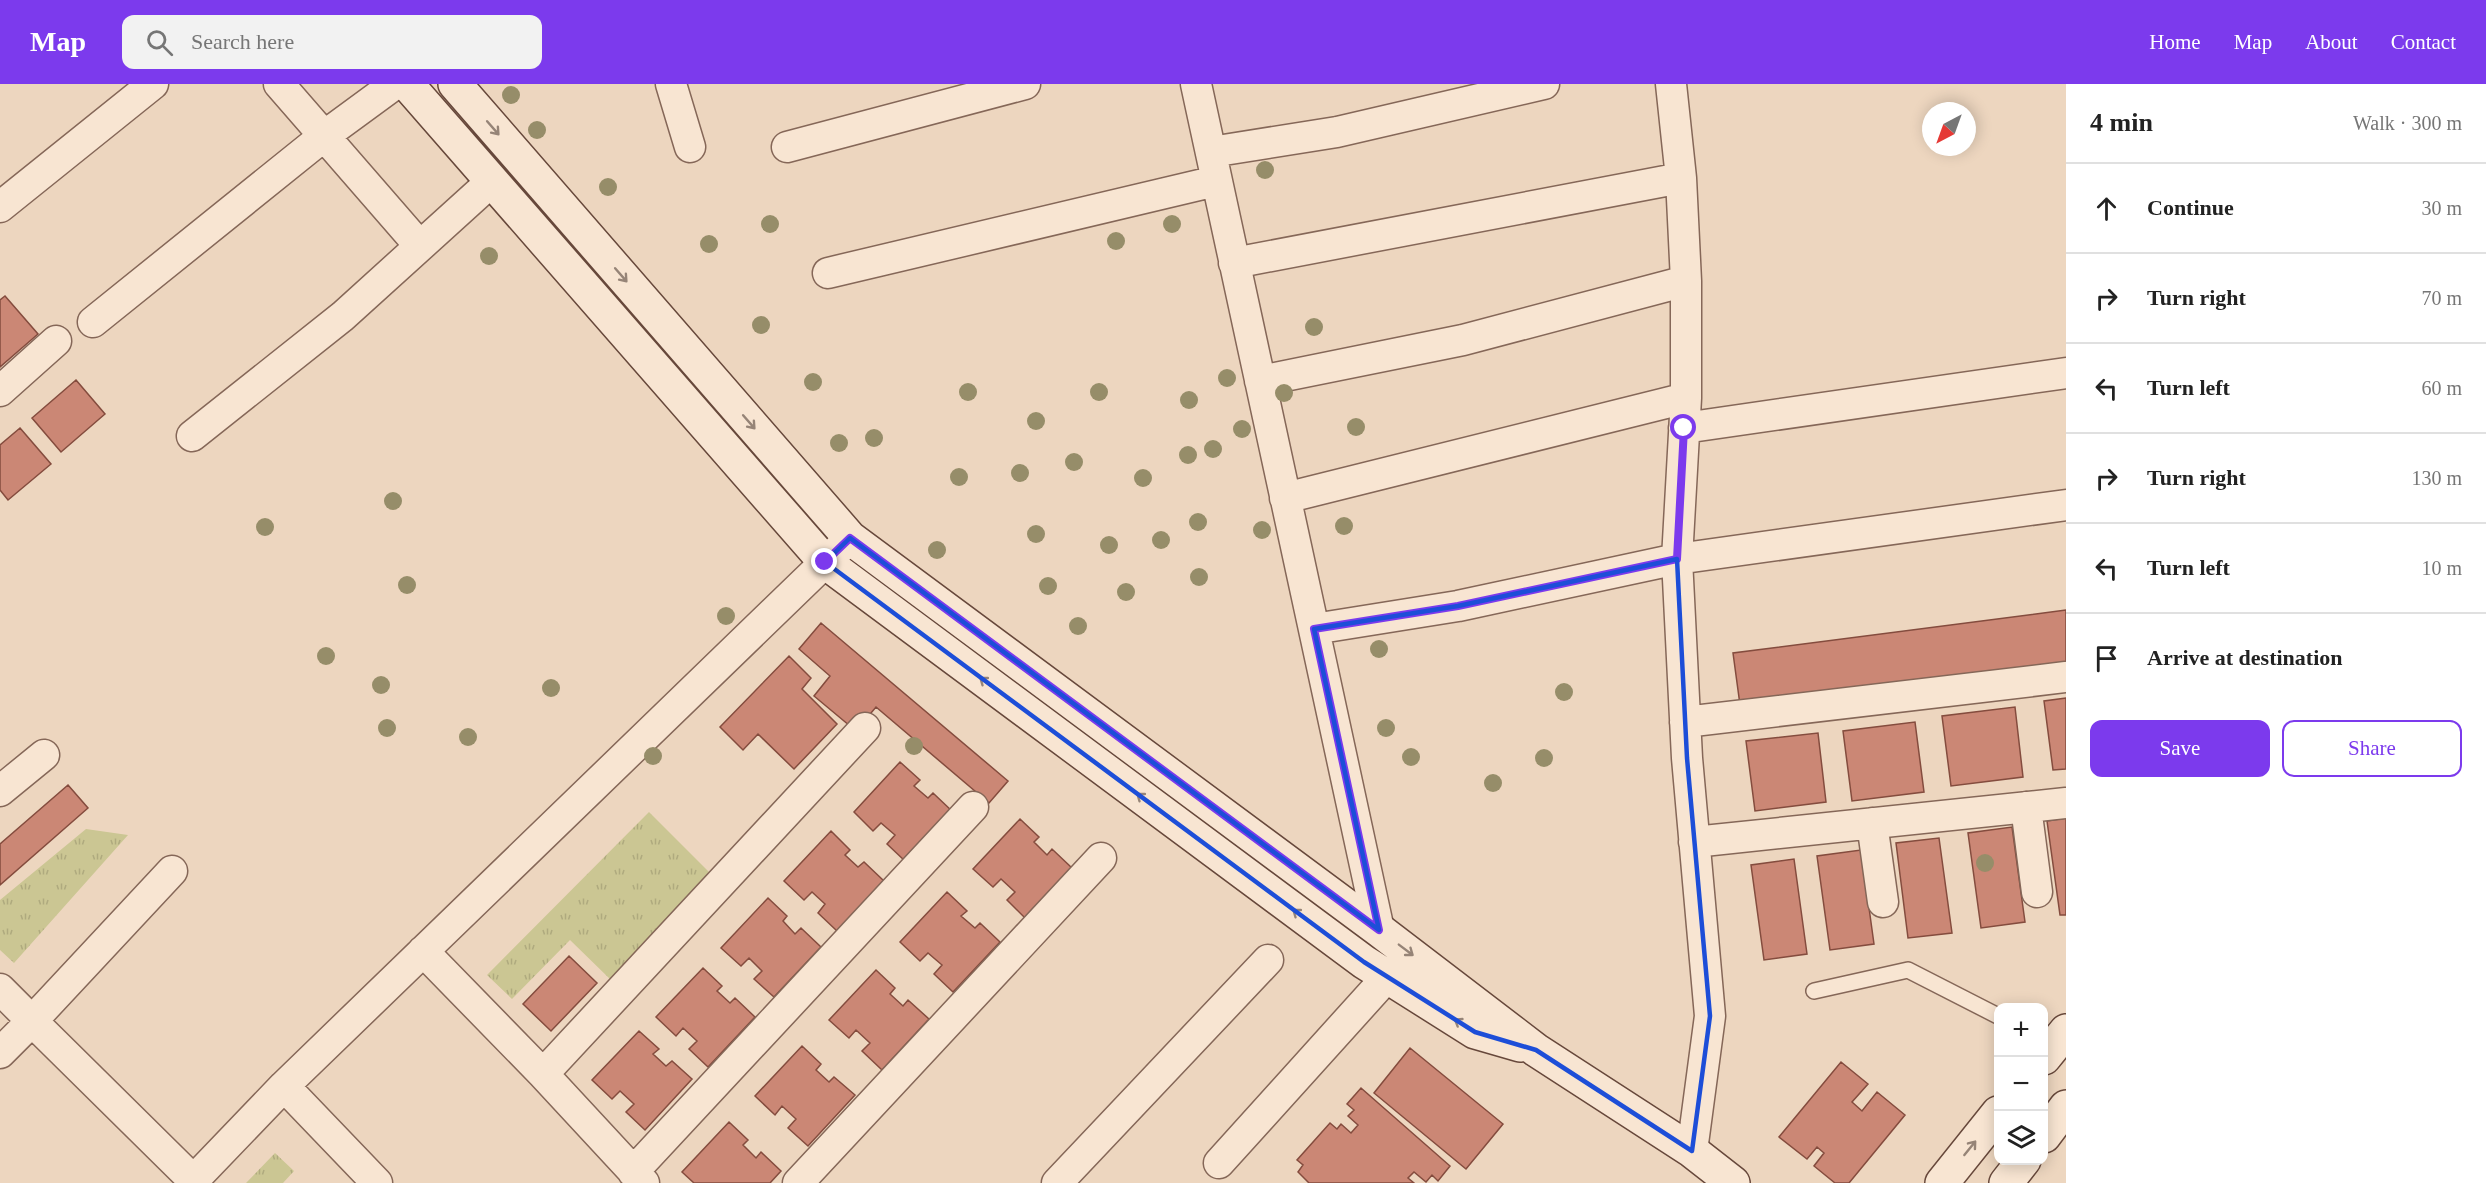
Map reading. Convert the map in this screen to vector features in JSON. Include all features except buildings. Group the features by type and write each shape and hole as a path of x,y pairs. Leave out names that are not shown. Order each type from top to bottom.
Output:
{"street":[{"path":"0,207 153,84"},
{"path":"279,84 419,245"},
{"path":"93,322 324,136 394,84"},
{"path":"407,84 825,562 1364,962 1475,1032 1536,1050"},
{"path":"455,84 850,538 1379,930 1536,1050 1692,1150 1733,1183"},
{"path":"671,84 690,147"},
{"path":"787,147 1025,84"},
{"path":"1196,84 1379,930"},
{"path":"828,273 1337,132 1544,84"},
{"path":"1671,84 1681,178 1686,281 1686,398 1677,559 1685,722 1710,1016 1692,1150"},
{"path":"1234,263 1681,178"},
{"path":"192,436 343,316 492,181"},
{"path":"1260,381 1463,340 1686,281"},
{"path":"0,391 56,341"},
{"path":"1684,428 2066,373"},
{"path":"1285,498 1686,398"},
{"path":"1314,629 1458,606 1677,559 2066,505"},
{"path":"0,989 192,1182 284,1086 850,538"},
{"path":"1685,722 2066,677"},
{"path":"543,1074 865,728"},
{"path":"0,791 44,755"},
{"path":"1694,842 2066,803"},
{"path":"423,951 639,1177 973,807"},
{"path":"2026,807 2037,892"},
{"path":"1872,823 1883,902"},
{"path":"798,1183 1101,858"},
{"path":"0,1053 172,871"},
{"path":"1057,1183 1268,960"},
{"path":"1219,1163 1387,977"},
{"path":"284,1086 377,1183"},
{"path":"2048,1130 2066,1107"},
{"path":"1942,1183 1994,1118"},
{"path":"2006,1183 2021,1165"}],"lane":[{"path":"1814,991 1908,970 1994,1014"}],"highlighted area":[{"path":"850,538 1379,930 1314,629 1458,606 1677,559 1687,758 1710,1016 1692,1151 1536,1050 1475,1032 1364,962 825,562"}],"green space":[{"path":"649,812 713,876 611,980 570,940 512,999 487,975"},
{"path":"86,829 128,835 14,963 0,950 0,900"},
{"path":"275,1153 294,1171 283,1183 246,1183"}],"route":[{"path":"825,562 850,538 1379,930 1314,629 1458,606 1677,559 1684,428"}]}
